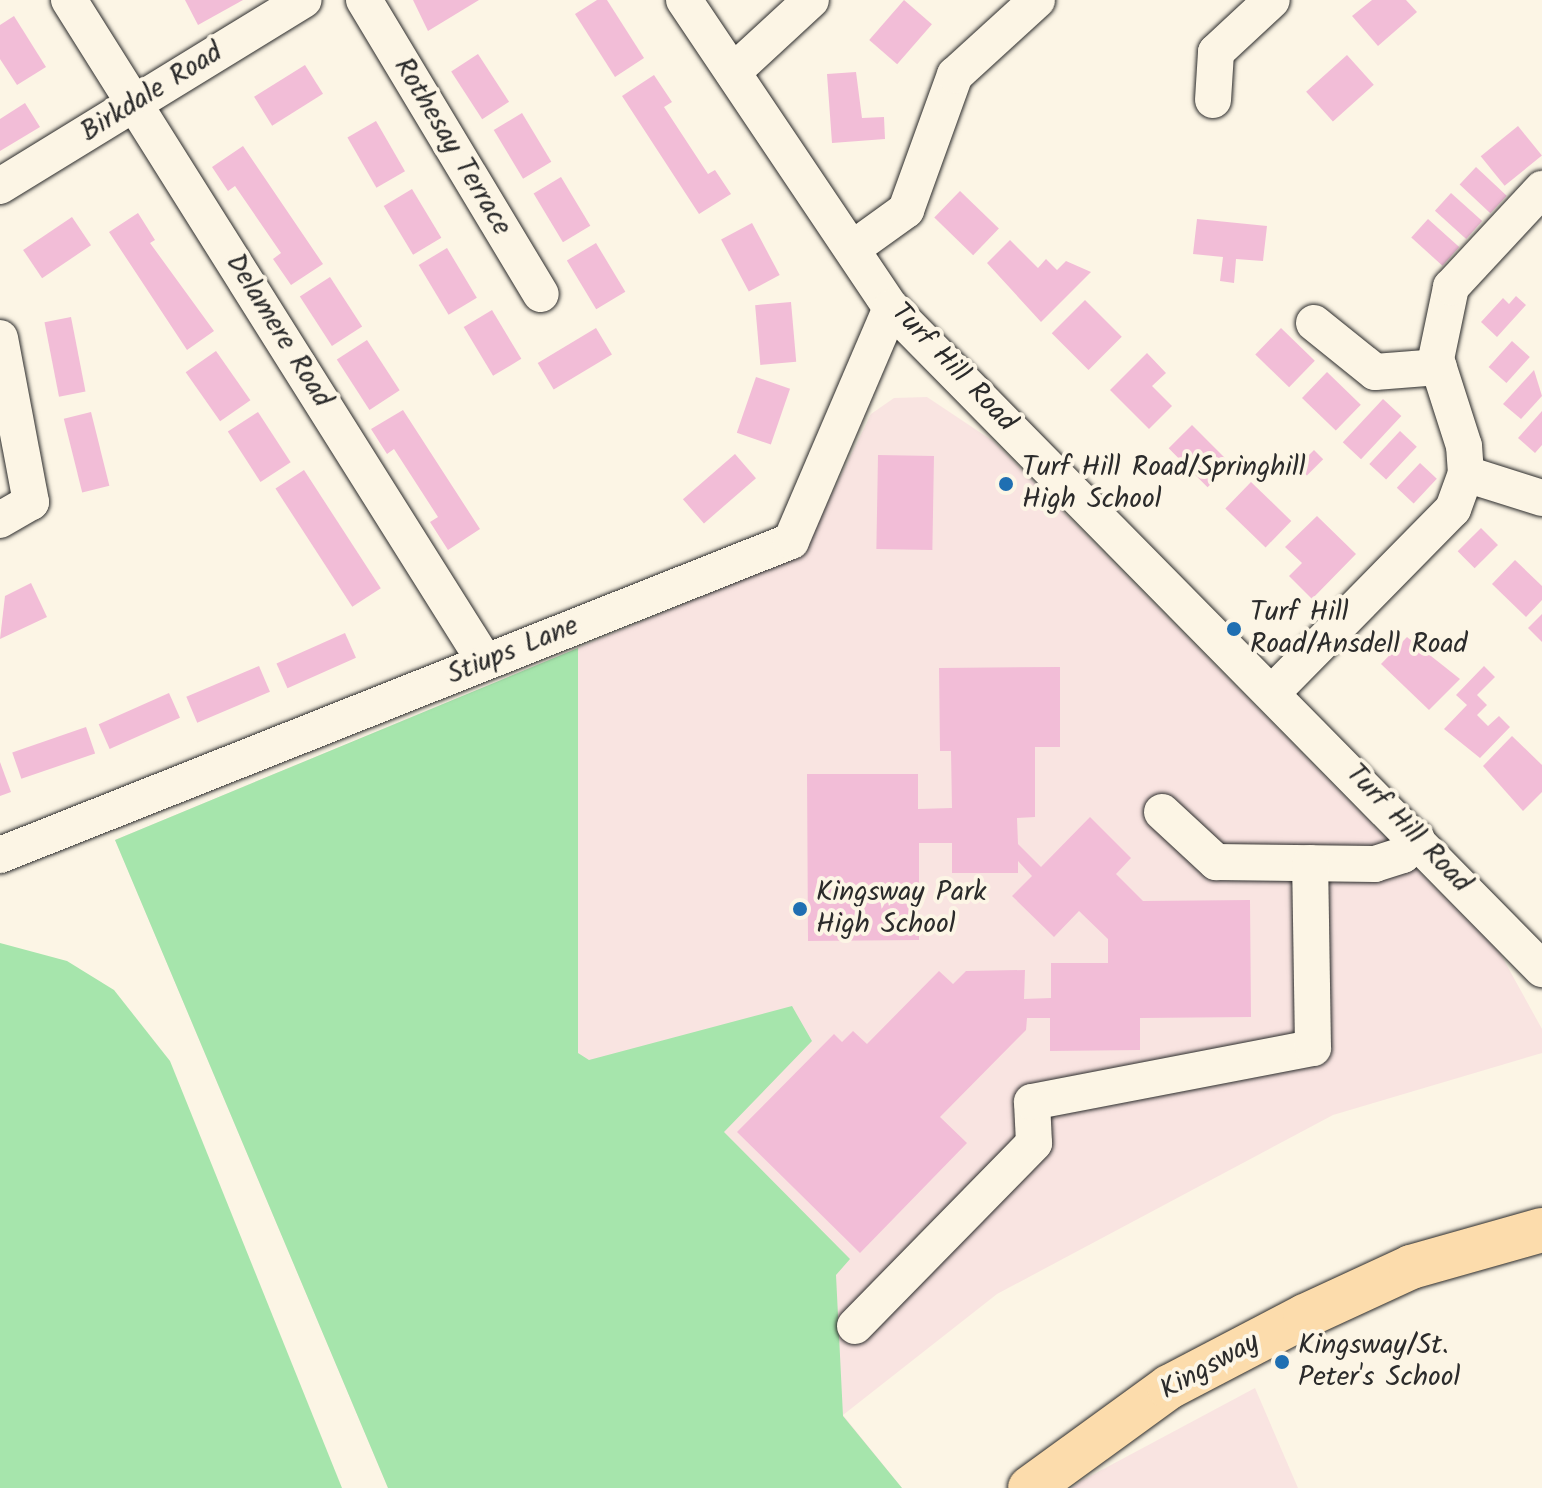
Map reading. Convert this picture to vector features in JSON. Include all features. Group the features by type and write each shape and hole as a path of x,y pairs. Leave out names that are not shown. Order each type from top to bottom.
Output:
{"highway":[{"name":"Kingsway","path":"1030,1488 1169,1387 1305,1316 1411,1267 1542,1230"}],"street":[{"name":"Delamere Road","path":"69,0 485,662"},
{"name":"Birkdale Road","path":"0,186 304,0"},
{"name":"Rothesay Terrace","path":"364,0 541,294"},
{"name":"Turf Hill Road","path":"684,0 891,308 1275,690 1542,969"},
{"path":"733,72 811,0"},
{"path":"852,249 906,210 955,75 1037,0"},
{"path":"1213,100 1216,52 1272,0"},
{"path":"1275,690 1453,509 1466,474 1439,367 1451,287 1537,207"},
{"name":"Stiups Lane","path":"0,855 791,541 891,308"},
{"path":"1314,323 1375,372 1439,367"},
{"path":"0,338 31,502 0,520"},
{"path":"1466,474 1542,498"},
{"path":"1162,812 1216,862 1375,864 1403,855 1417,839"},
{"path":"855,1326 1034,1143 1032,1102 1313,1048 1310,863"}],"shaded area":[{"name":"Kingsway Park High School","path":"927,397 993,441 1500,953 1542,1029 1542,1053 1333,1115 997,1294 843,1415 902,1488 388,1488 115,840 802,555 871,414 894,398"},
{"path":"1255,1388 1298,1488 1072,1488 1081,1481"}],"green space":[{"path":"578,648 578,1053 589,1060 792,1006 812,1041 724,1132 850,1259 836,1275 843,1416 902,1488 388,1488 115,840"},
{"path":"0,943 67,961 114,990 170,1061 342,1488 0,1488"}],"building":[{"path":"185,0 243,0 198,25"},
{"path":"413,0 479,0 428,31"},
{"path":"597,0 607,0 644,58 615,77 575,14"},
{"path":"904,0 932,24 897,64 869,40"},
{"path":"1372,0 1406,0 1417,12 1378,46 1352,16"},
{"path":"14,16 46,67 17,85 0,59 0,25"},
{"path":"478,54 509,102 482,119 451,71"},
{"path":"1347,55 1374,85 1333,122 1306,92"},
{"path":"305,65 323,94 272,126 254,97"},
{"path":"856,72 862,118 884,117 885,139 832,143 827,74"},
{"path":"654,75 672,102 664,107 708,174 715,170 731,194 699,214 622,96"},
{"path":"25,103 40,127 0,151 0,119"},
{"path":"522,113 551,162 523,179 494,130"},
{"path":"376,121 405,171 376,188 347,138"},
{"path":"1518,126 1542,156 1505,186 1481,156"},
{"path":"243,146 323,264 291,285 273,259 281,253 235,186 228,191 212,167"},
{"path":"1476,167 1507,196 1490,213 1460,185"},
{"path":"561,177 590,226 563,242 534,193"},
{"path":"412,189 441,238 413,255 384,206"},
{"path":"960,191 999,229 973,255 934,218"},
{"path":"1451,193 1482,221 1466,239 1435,211"},
{"path":"138,213 155,240 150,243 214,331 187,350 109,232"},
{"path":"72,217 91,245 42,278 23,250"},
{"path":"1197,219 1267,226 1263,261 1236,259 1234,283 1220,281 1223,257 1193,254"},
{"path":"1428,219 1459,247 1442,266 1411,238"},
{"path":"752,223 780,275 749,292 721,239"},
{"path":"1010,240 1038,268 1046,259 1057,270 1066,261 1091,272 1041,322 987,263"},
{"path":"596,243 625,292 596,309 567,261"},
{"path":"447,248 477,298 449,315 419,265"},
{"path":"330,277 362,326 332,346 300,297"},
{"path":"1516,296 1526,305 1497,337 1481,322 1503,298 1509,304"},
{"path":"1085,300 1122,337 1089,370 1052,333"},
{"path":"791,302 796,362 760,365 755,305"},
{"path":"492,310 521,359 493,376 464,327"},
{"path":"71,317 86,392 59,397 44,322"},
{"path":"596,328 612,355 554,390 538,363"},
{"path":"1281,328 1315,361 1289,387 1255,355"},
{"path":"367,340 400,390 369,410 337,360"},
{"path":"1512,341 1530,357 1506,383 1489,367"},
{"path":"216,351 250,400 220,421 186,372"},
{"path":"1147,353 1166,373 1152,386 1172,406 1149,429 1110,390"},
{"path":"1534,370 1542,396 1521,419 1503,404"},
{"path":"1327,372 1361,405 1336,431 1302,398"},
{"path":"756,377 790,389 771,445 737,433"},
{"path":"1383,399 1401,416 1361,459 1343,442"},
{"path":"403,410 480,529 448,550 430,522 438,517 394,449 387,454 371,429"},
{"path":"1542,411 1542,445 1535,453 1518,438"},
{"path":"91,412 109,486 82,493 64,419"},
{"path":"258,412 291,462 260,482 228,432"},
{"path":"1192,425 1231,464 1208,487 1169,448"},
{"path":"1400,431 1417,447 1386,480 1369,464"},
{"path":"1314,450 1323,459 1307,475 1298,466"},
{"path":"735,454 756,478 704,523 683,499"},
{"path":"878,455 934,456 932,550 876,549"},
{"path":"1420,463 1437,479 1414,504 1397,488"},
{"path":"304,470 381,588 352,607 275,489"},
{"path":"1251,482 1291,521 1266,548 1225,509"},
{"path":"1317,516 1356,554 1312,599 1289,576 1302,563 1285,547"},
{"path":"1481,528 1498,545 1475,568 1458,551"},
{"path":"1515,560 1542,586 1542,600 1526,617 1492,584"},
{"path":"31,583 47,617 0,639 5,596"},
{"path":"1542,614 1542,642 1528,628"},
{"path":"345,633 356,658 287,688 276,664"},
{"path":"1407,637 1460,679 1429,710 1381,664"},
{"path":"259,666 270,692 197,723 186,697"},
{"path":"1484,666 1495,677 1477,695 1487,705 1477,715 1488,726 1499,716 1510,727 1480,758 1444,729 1467,705 1456,695"},
{"path":"1060,667 1060,747 1035,747 1035,817 1017,818 1018,844 1041,867 1090,817 1131,858 1116,874 1143,901 1250,900 1251,1017 1140,1018 1140,1050 1050,1051 1050,1018 1027,1018 1026,1030 940,1117 967,1143 860,1253 737,1132 834,1034 842,1042 853,1031 867,1044 939,971 953,984 966,971 1025,970 1024,999 1051,998 1051,963 1108,963 1108,939 1079,911 1054,937 1012,896 1032,876 1018,861 1018,873 952,873 952,843 919,843 919,940 808,941 807,774 918,774 918,809 952,808 951,751 940,751 939,668"},
{"path":"169,693 180,718 110,749 99,724"},
{"path":"86,727 95,753 21,779 12,752"},
{"path":"1512,736 1542,765 1542,792 1523,811 1483,766"},
{"path":"0,762 11,792 0,796"}],"place":[{"name":"Turf Hill Road/Springhill High School","path":"1006,484"},
{"name":"Turf Hill Road/Ansdell Road","path":"1234,629"},
{"name":"Kingsway Park High School","path":"800,909"},
{"name":"Kingsway/St. Peter's School","path":"1282,1362"}]}
